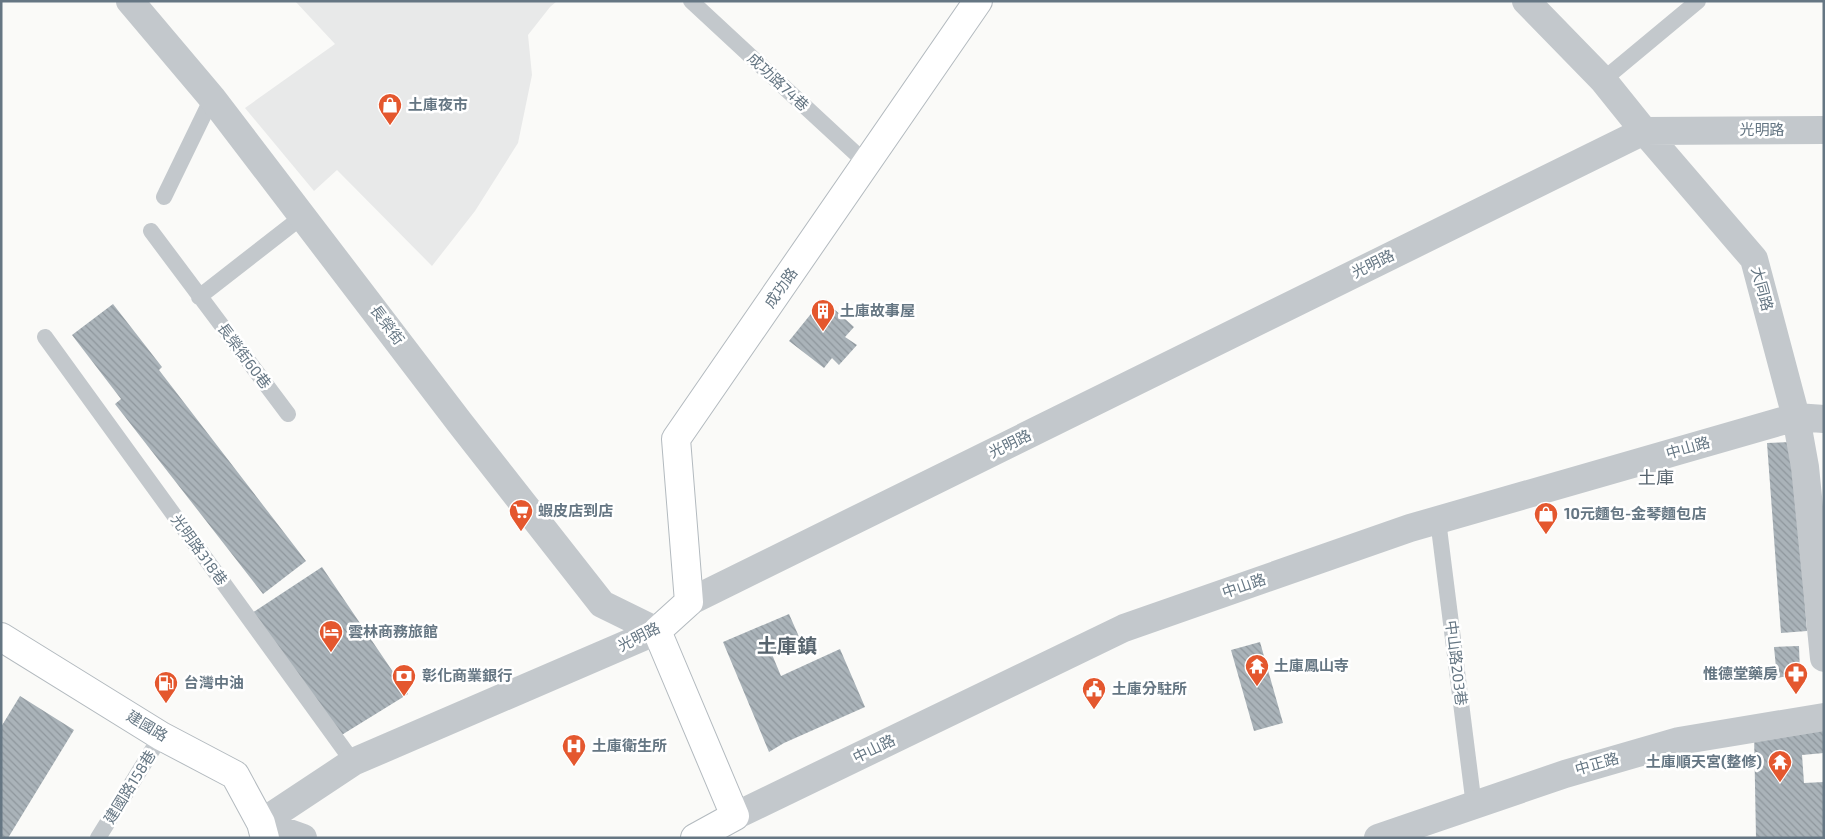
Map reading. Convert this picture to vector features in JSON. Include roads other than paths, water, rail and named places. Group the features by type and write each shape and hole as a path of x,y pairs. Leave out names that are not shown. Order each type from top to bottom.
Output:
{"street":[{"name":"長榮街","path":"130,1 212,98 460,423 602,604 657,630"},
{"name":"成功路","path":"689,602 676,439 978,1"},
{"name":"大同路","path":"1526,1 1603,80 1644,131 1754,259 1796,417 1805,466 1824,658"},
{"name":"光明路","path":"263,830 353,762 657,630 689,602 1644,131 1824,130"},
{"name":"中山路","path":"695,838 735,816 1124,628 1438,520 1796,417 1824,419"},
{"path":"657,630 735,816"},
{"name":"建國路","path":"1,637 161,736 235,774 263,830"},
{"name":"中正路","path":"1378,838 1565,774 1679,741 1824,717"},
{"path":"263,830 303,838"}],"lane":[{"name":"成功路74巷","path":"691,1 866,163"},
{"path":"1603,80 1698,1"},
{"path":"164,197 212,98"},
{"path":"200,298 303,216"},
{"name":"長榮街60巷","path":"151,231 288,414"},
{"name":"光明路318巷","path":"45,337 353,762"},
{"name":"中山路203巷","path":"1438,520 1474,806"},
{"name":"建國路158巷","path":"98,838 161,736"}],"place":[{"name":"土庫夜市","path":"390,126"},
{"name":"土庫故事屋","path":"823,332"},
{"name":"蝦皮店到店","path":"521,532"},
{"name":"10元麵包-金琴麵包店","path":"1546,535"},
{"name":"雲林商務旅館","path":"331,653"},
{"name":"土庫鳳山寺","path":"1257,687"},
{"name":"惟德堂藥房","path":"1796,695"},
{"name":"彰化商業銀行","path":"404,697"},
{"name":"台灣中油","path":"166,704"},
{"name":"土庫分駐所","path":"1094,710"},
{"name":"土庫衛生所","path":"574,767"},
{"name":"土庫順天宮(整修)","path":"1780,783"}],"district":[{"name":"土庫","path":"1656,478"},
{"name":"土庫鎮","path":"787,646"}]}
